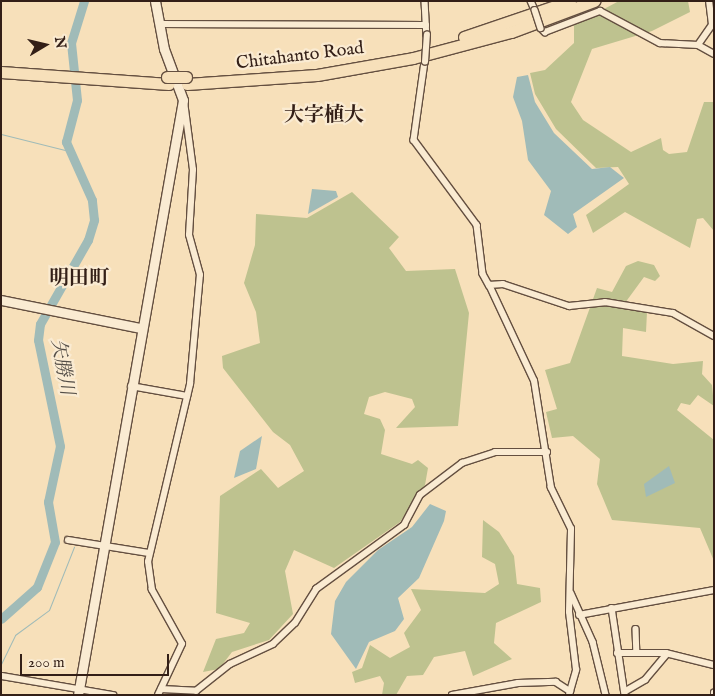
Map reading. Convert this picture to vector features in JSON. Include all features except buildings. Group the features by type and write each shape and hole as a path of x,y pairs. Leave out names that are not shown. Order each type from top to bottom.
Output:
{"highway":[{"name":"Chitahanto Road","path":"187,81 362,61 452,41 570,1"},
{"name":"Chitahanto Road","path":"1,72 168,81 317,75 413,58 510,32 594,1"},
{"name":"Chitahanto Road","path":"1,65 56,75"}],"street":[{"path":"155,1 159,24 183,100 193,162 188,235 200,268 187,396 149,553 152,590 182,644 158,695"},
{"path":"425,1 427,35 425,62 413,137 477,225 484,280 489,284 534,380 547,452 551,488 571,529 571,591 568,612 576,670 570,693 556,682 518,684 452,695"},
{"path":"531,1 541,28 545,32 600,11 660,43 698,45 714,54"},
{"path":"698,45 712,25 710,1"},
{"path":"159,24 426,25"},
{"path":"78,692 140,328 183,100"},
{"path":"489,284 502,284 569,306 605,302 673,313 714,336"},
{"path":"1,300 140,328"},
{"path":"131,386 187,396"},
{"path":"161,689 196,692 230,664 273,644 295,623 316,589 404,525 420,495 462,463 494,452 547,452"},
{"path":"68,540 149,553"},
{"path":"579,615 714,590"},
{"path":"571,591 579,615 593,642 606,695"},
{"path":"612,608 617,653 626,693 645,680 667,654"},
{"path":"636,629 637,653"},
{"path":"617,653 667,654 714,665"},
{"path":"2,676 78,692 113,695"}],"green space":[{"path":"619,1 688,1 690,12 652,31 592,49 571,102 583,120 631,152 661,138 663,150 669,154 687,152 704,102 714,102 714,231 703,218 697,219 690,248 625,212 593,233 586,215 629,184 618,167 596,168 556,129 535,94 530,73 545,70 574,43 574,25"},
{"path":"352,192 399,237 389,248 406,271 455,269 469,313 458,426 396,428 415,407 412,399 385,392 369,397 364,414 380,419 385,430 381,454 412,464 418,460 428,468 425,485 400,522 334,568 294,550 285,571 293,614 269,640 232,652 219,669 203,672 216,639 244,633 250,623 216,613 220,496 261,469 278,488 304,471 290,445 273,432 223,368 222,356 260,343 256,312 244,283 255,245 256,214 307,218"},
{"path":"638,261 654,265 660,276 655,281 644,277 625,303 626,310 647,312 646,332 623,328 622,356 673,364 703,361 702,374 712,385 714,406 698,395 690,405 681,403 677,410 714,440 714,561 700,528 612,520 597,484 600,459 573,436 552,438 546,412 557,409 545,370 570,363 597,288 612,292 626,266"},
{"path":"483,520 499,532 514,556 517,584 540,588 541,602 496,623 494,643 512,659 473,676 465,651 434,657 423,675 407,676 396,695 382,695 384,683 380,676 355,683 352,672 362,668 370,645 390,658 410,647 404,633 421,610 411,589 485,593 499,584 495,564 482,557"}],"water":[{"path":"528,75 535,102 554,133 592,169 610,167 624,178 573,214 577,227 568,234 544,215 551,191 528,160 522,121 513,97 517,77"},
{"path":"312,189 336,191 338,197 308,214"},
{"path":"262,436 256,469 234,478 240,451"},
{"path":"669,466 675,483 646,497 644,484"},
{"path":"430,504 446,511 444,521 419,578 398,598 404,619 395,631 369,642 356,669 331,634 335,601 346,582 378,550 412,527"}],"waterway":[{"name":"矢勝川","path":"1,619 37,587 55,542 48,502 60,446 38,340 40,324 88,240 94,220 92,200 66,142 77,100 71,43 84,1"},
{"path":"1,134 69,151"},
{"path":"1,664 15,635 49,610 74,547"}],"district":[{"name":"大字植大","path":"324,115"},
{"name":"明田町","path":"79,278"}]}
